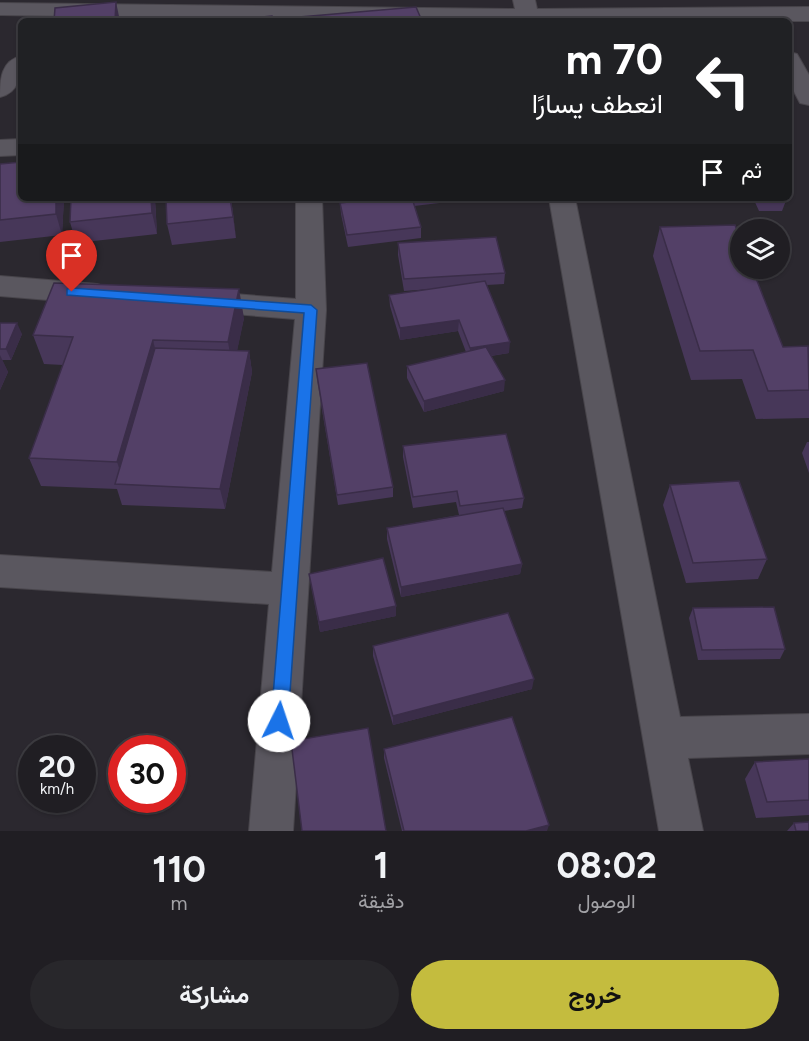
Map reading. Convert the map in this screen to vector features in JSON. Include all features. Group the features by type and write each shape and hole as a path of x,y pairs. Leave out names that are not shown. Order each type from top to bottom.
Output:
{"street":[{"path":"0,9 57,16 526,12 809,14"},
{"path":"792,65 809,98"},
{"path":"0,90 18,67"},
{"path":"0,148 18,147"},
{"path":"271,831 311,310 309,201"},
{"path":"563,201 681,831"},
{"path":"0,286 120,295"},
{"path":"167,299 311,310"},
{"path":"0,572 290,589"},
{"path":"665,738 809,734"}],"building":[{"path":"116,2 115,18 54,18 55,8"},
{"path":"416,7 421,18 288,18"},
{"path":"18,162 18,201 56,201 56,214 0,220 0,164"},
{"path":"71,201 151,201 152,213 70,222"},
{"path":"166,201 230,201 233,217 167,224"},
{"path":"413,201 421,227 347,235 340,203"},
{"path":"730,225 730,279 756,279 783,347 808,346 809,390 768,391 753,350 700,351 660,227"},
{"path":"496,237 505,273 404,279 398,243"},
{"path":"485,281 510,342 470,348 459,320 400,328 389,295"},
{"path":"54,283 239,289 228,342 153,340 117,462 29,458 73,337 33,335"},
{"path":"0,323 17,323 6,349 0,349"},
{"path":"486,347 505,380 424,401 407,366"},
{"path":"155,348 249,351 220,489 115,484"},
{"path":"367,363 393,487 337,495 316,369"},
{"path":"506,434 524,498 460,506 457,491 413,497 403,446"},
{"path":"739,481 767,559 693,563 670,485"},
{"path":"503,508 522,564 401,587 387,528"},
{"path":"383,558 396,606 319,622 309,574"},
{"path":"774,607 785,649 702,650 693,608"},
{"path":"508,613 534,679 393,716 373,646"},
{"path":"512,717 549,825 526,831 404,831 384,749"},
{"path":"368,728 386,831 302,831 291,741"},
{"path":"809,759 809,800 767,802 755,762"},
{"path":"809,822 809,831 796,831 794,823"}],"route":[{"path":"72,292 311,310 279,721"}]}
